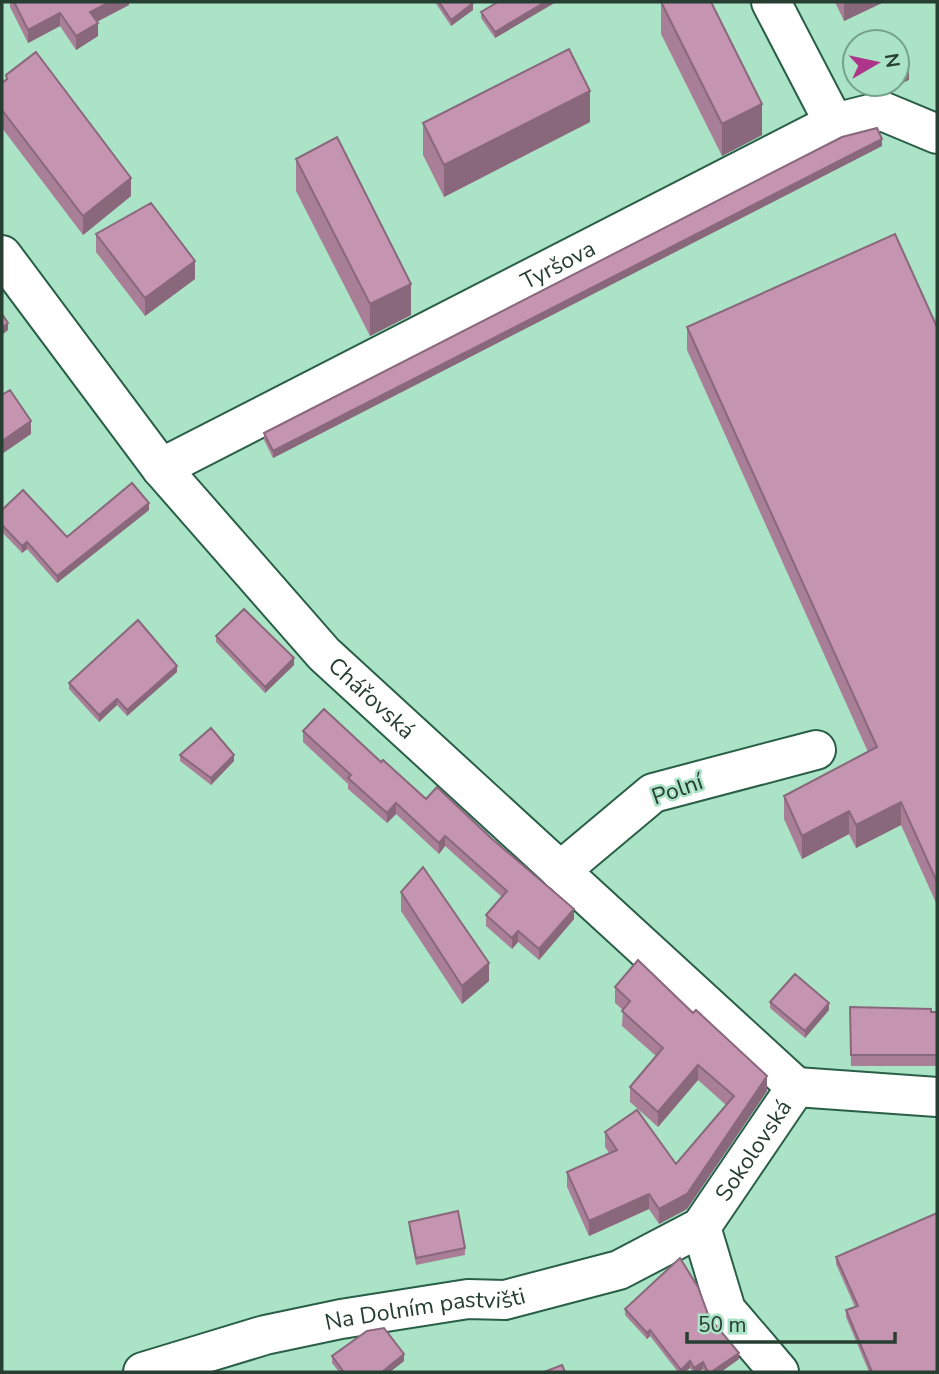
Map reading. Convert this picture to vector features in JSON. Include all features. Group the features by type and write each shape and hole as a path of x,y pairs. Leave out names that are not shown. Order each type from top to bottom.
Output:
{"street":[{"path":"771,2 834,123"},
{"name":"Tyršova","path":"161,468 834,123 882,111 937,134"},
{"name":"Chářovská","path":"2,255 161,468 324,654 796,1087"},
{"name":"Polní","path":"560,871 653,793 816,750"},
{"name":"Sokolovská","path":"701,1227 796,1087 937,1097"},
{"path":"701,1227 726,1310 779,1372"},
{"name":"Na Dolním pastvišti","path":"143,1372 265,1335 341,1319 468,1299 505,1300 594,1277 619,1270 701,1227"}],"building":[{"path":"14,2 110,2 90,12 98,23 76,36 60,13 28,30"},
{"path":"439,2 472,2 473,3 451,20"},
{"path":"498,2 545,2 495,32 481,12"},
{"path":"661,2 711,2 762,104 722,124"},
{"path":"569,49 590,91 444,165 423,123"},
{"path":"36,52 131,178 83,216 2,110 2,83 7,79 6,75"},
{"path":"877,128 882,139 273,451 264,433 842,137"},
{"path":"337,137 411,284 370,304 296,159"},
{"path":"151,203 195,261 145,298 96,234"},
{"path":"895,234 937,327 937,882 901,802 856,825 849,811 802,836 784,796 877,747 687,327"},
{"path":"2,314 8,323 2,328"},
{"path":"10,390 31,421 2,441 2,395"},
{"path":"132,483 149,503 57,576 27,542 22,546 2,525 2,510 23,490 67,537"},
{"path":"244,609 294,658 265,687 216,636"},
{"path":"138,620 177,666 127,710 117,699 99,715 69,683"},
{"path":"324,709 426,799 437,787 491,838 574,909 539,949 518,931 512,938 486,915 507,891 445,836 439,843 396,803 387,813 348,778 351,775 303,731"},
{"path":"211,728 234,755 211,778 180,755"},
{"path":"423,867 489,963 462,986 401,892"},
{"path":"638,960 693,1013 696,1010 767,1076 687,1194 659,1209 649,1194 589,1221 567,1172 617,1150 605,1132 637,1110 676,1164 734,1096 698,1065 658,1112 630,1087 663,1048 622,1011 630,1001 615,987"},
{"path":"795,974 829,1003 805,1031 770,1002"},
{"path":"850,1007 931,1009 931,1012 937,1012 937,1055 851,1055"},
{"path":"458,1211 465,1248 416,1258 409,1222"},
{"path":"937,1213 937,1372 872,1372 846,1310 858,1306 836,1257"},
{"path":"680,1258 698,1287 709,1317 739,1353 711,1372 708,1372 703,1362 694,1368 690,1361 681,1370 650,1330 647,1333 625,1309"},
{"path":"384,1328 404,1354 382,1372 340,1372 343,1371 332,1356 367,1331"},
{"path":"562,1365 565,1372 544,1372"}]}
